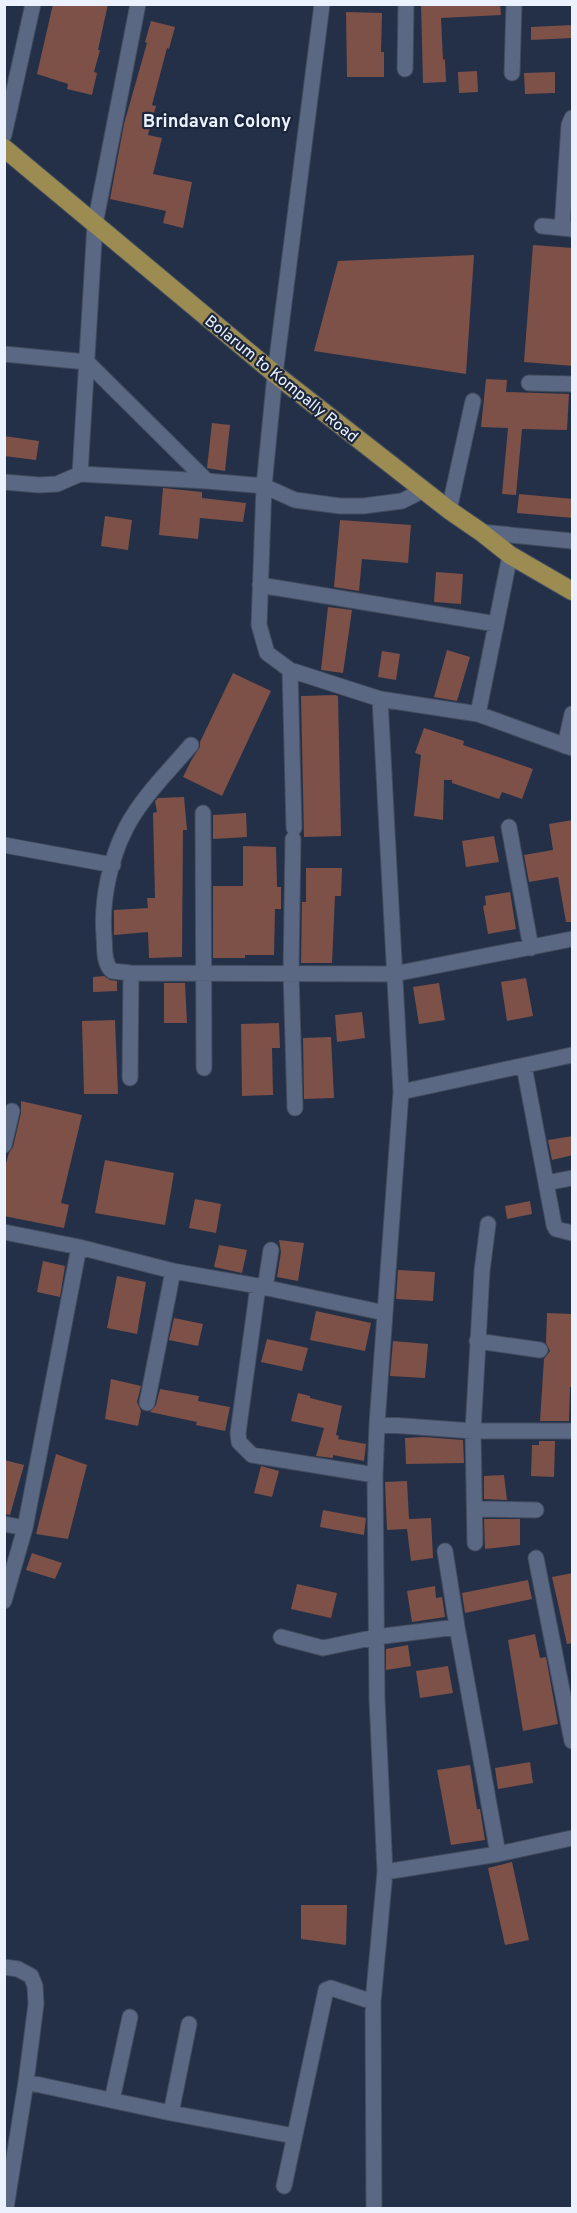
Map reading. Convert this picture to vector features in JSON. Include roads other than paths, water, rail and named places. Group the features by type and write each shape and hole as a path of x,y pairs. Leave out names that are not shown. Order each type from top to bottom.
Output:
{"main road":[{"name":"Bolarum to Kompally Road","path":"4,148 275,375 510,555 573,591"}],"street":[{"path":"4,135 33,4"},
{"path":"80,474 94,224 138,4"},
{"path":"322,4 275,375 264,486 259,625 267,653 290,670 380,699 478,714 569,747 573,714"},
{"path":"405,69 406,4"},
{"path":"512,73 514,4"},
{"path":"542,226 567,228 569,125 573,118"},
{"path":"4,354 87,362 207,481"},
{"path":"529,382 573,384"},
{"path":"449,510 473,401"},
{"path":"4,482 57,484 80,474 207,481 264,486 295,500 340,506 363,506 402,501 424,490"},
{"path":"481,532 573,541"},
{"path":"478,714 510,555"},
{"path":"260,585 496,624"},
{"path":"290,670 293,833 291,973 295,1108"},
{"path":"374,2208 373,2002 385,1872 377,1699 375,1475 401,1092 380,699"},
{"path":"191,745 154,788 126,828 113,865 106,894 103,923 106,962 112,971 394,974 573,939"},
{"path":"203,813 204,1068"},
{"path":"509,827 531,948"},
{"path":"4,845 113,865"},
{"path":"130,1078 131,973"},
{"path":"401,1092 573,1055"},
{"path":"524,1066 554,1225 556,1229 573,1233"},
{"path":"4,1145 12,1111"},
{"path":"546,1183 573,1178"},
{"path":"475,1543 473,1431 482,1271 489,1224"},
{"path":"4,1232 78,1247 173,1271 385,1313"},
{"path":"4,1601 25,1528 78,1247"},
{"path":"271,1250 261,1287 238,1433 239,1442 252,1455 375,1475"},
{"path":"147,1403 173,1271"},
{"path":"477,1341 540,1350"},
{"path":"377,1424 473,1431 573,1431"},
{"path":"475,1509 536,1509"},
{"path":"4,1524 25,1528"},
{"path":"446,1551 457,1626 498,1854"},
{"path":"536,1558 573,1741"},
{"path":"281,1637 323,1648 376,1637 457,1626"},
{"path":"385,1872 498,1854 573,1838"},
{"path":"4,1967 18,1969 30,1976 35,1986 36,2004 6,2208"},
{"path":"284,2186 326,1990 331,1988 373,2002"},
{"path":"112,2100 130,2017"},
{"path":"171,2113 189,2024"},
{"path":"26,2082 294,2136"}],"district":[{"name":"Brindavan Colony","path":"217,121"}]}
